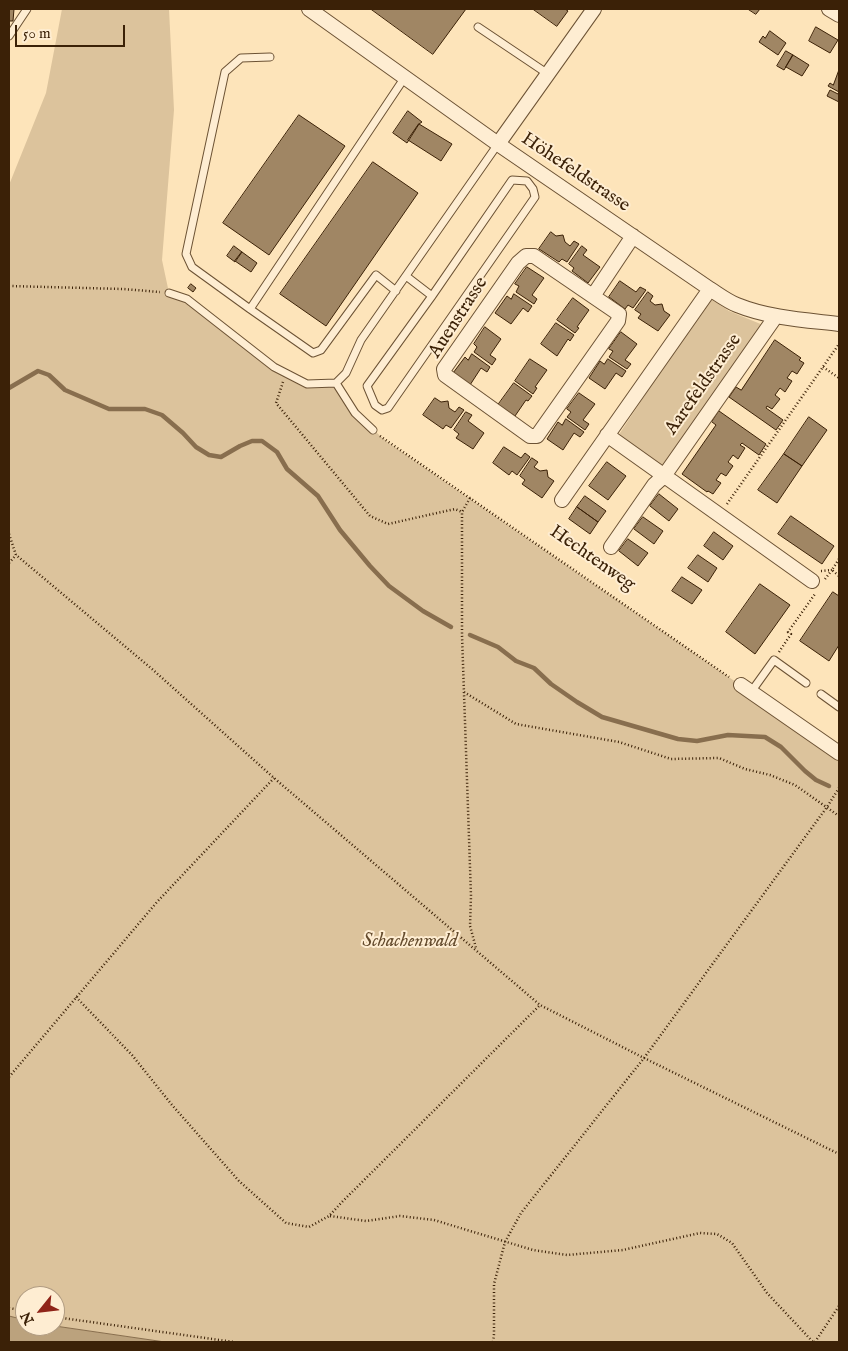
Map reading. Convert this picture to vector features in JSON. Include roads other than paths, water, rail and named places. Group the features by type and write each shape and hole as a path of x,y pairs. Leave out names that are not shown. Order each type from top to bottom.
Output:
{"street":[{"name":"Höhefeldstrasse","path":"309,9 498,144 734,304 776,316 839,324"},
{"path":"498,144 594,9"},
{"path":"829,9 839,15"},
{"path":"593,296 633,236"},
{"name":"Auenstrasse","path":"526,256 534,256 593,296 619,314 618,321 538,436 530,436 445,375 444,369 518,263 526,256"},
{"path":"562,500 710,289"},
{"name":"Aarefeldstrasse","path":"611,547 654,485 664,476 776,316"},
{"path":"607,435 817,583"},
{"path":"746,689 839,752"}],"lane":[{"path":"9,36 27,9"},
{"path":"478,27 548,74"},
{"path":"270,57 241,58 225,72 186,254 192,267 312,353 321,350 376,276 396,291"},
{"path":"250,309 405,77"},
{"path":"169,293 187,299 274,367 307,384 336,383 346,373 361,340 498,144"},
{"path":"512,180 527,181 533,189 535,196 388,408 382,410 375,405 367,386 432,296 512,180"},
{"path":"406,276 432,296"},
{"path":"336,383 356,413 373,430"},
{"path":"746,689 774,660 806,683"},
{"path":"821,694 839,707"}],"waterway":[{"path":"9,388 38,371 49,375 65,390 109,409 145,409 162,415 196,447 209,455 221,457 252,441 262,441 277,452 287,469 318,496 340,530 389,586 423,611 451,627"},
{"path":"470,635 498,647 516,661 534,668 551,684 602,717 678,739 697,741 728,735 765,737 781,747 816,780 829,786"}],"park label":[{"name":"Schachenwald","path":"410,942"}]}
